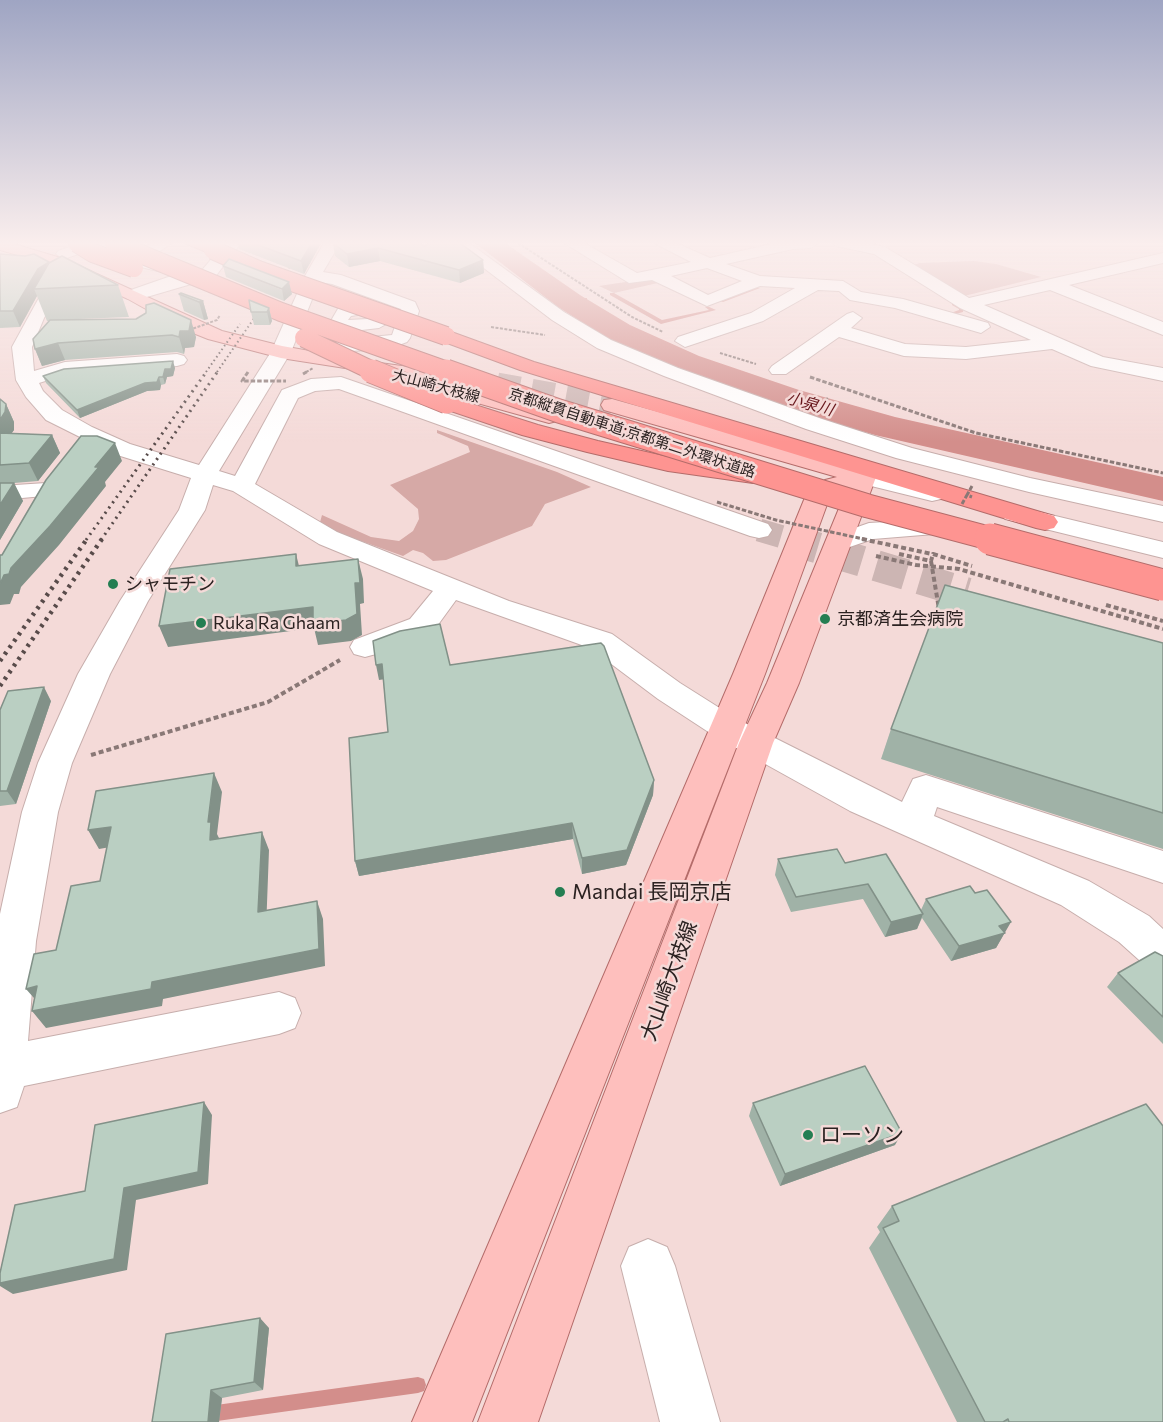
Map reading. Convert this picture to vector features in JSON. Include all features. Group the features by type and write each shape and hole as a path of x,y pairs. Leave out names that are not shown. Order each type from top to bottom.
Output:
{"highway":[{"path":"238,309 275,323 404,386 531,430 668,464 753,476"},
{"name":"京都縦貫自動車道;京都第二外環状道路","path":"275,309 559,411 868,506 1161,581"},
{"name":"京都縦貫自動車道;京都第二外環状道路","path":"313,309 483,369 647,422 1161,581"},
{"path":"372,309 436,341 846,492"},
{"path":"276,330 309,340"},
{"path":"436,341 538,369 1045,522"}],"main road":[{"name":"大山崎大枝線","path":"160,309 185,323 215,335 281,352 365,367 477,381"},
{"name":"大山崎大枝線","path":"365,367 569,421 753,476 846,492"},
{"path":"612,405 846,492"},
{"name":"大山崎大枝線","path":"442,1422 741,735 783,683 838,543 846,492"},
{"name":"大山崎大枝線","path":"508,1422 741,735 749,674 846,492"}],"street":[{"path":"30,516 66,462 54,415 42,405 26,380 22,355 29,329 40,309"},
{"path":"279,1013 2,1079 7,942 55,763 94,674 134,601 192,510 205,474 281,352 299,309"},
{"path":"336,327 334,331 339,342 350,345 388,343 400,338 408,320 409,309"},
{"path":"549,309 604,344 671,372 814,424 904,453 1029,485 1163,514"},
{"path":"725,309 749,320"},
{"path":"685,341 749,320 769,309"},
{"path":"779,370 866,309"},
{"path":"914,309 984,328 1021,345"},
{"path":"978,309 1098,362 1154,371 1163,375"},
{"path":"1109,309 1163,329"},
{"path":"29,329 52,328"},
{"path":"836,330 904,350 966,353 1054,343"},
{"path":"26,380 65,368 177,360"},
{"path":"242,486 289,394 311,385 341,383 759,530"},
{"path":"0,494 66,462 123,448 242,486 328,538 499,607 558,624 601,641 669,691 741,735 863,801 1075,893 1134,929 1163,955"},
{"path":"846,492 938,527 1161,581"},
{"path":"846,492 1045,522 1163,550"},
{"path":"838,543 869,531 938,527"},
{"path":"365,647 421,626 451,588"},
{"path":"912,823 926,789 1163,867"},
{"path":"648,1266 690,1422"}],"path":[{"path":"621,309 632,317 685,341 820,380 976,433 1163,473"},
{"path":"187,330 217,320 220,315"},
{"path":"248,372 242,381 286,381"},
{"path":"972,486 967,495 972,497"},
{"path":"717,502 776,520 933,554 931,561 940,616"},
{"path":"890,552 931,561"},
{"path":"868,554 916,565 959,569 1163,629"},
{"path":"55,763 115,750 268,702 365,647"}],"shaded area":[{"path":"437,430 557,472 591,487 545,504 532,526 446,560 433,561 423,553 413,550 403,556 319,526 322,515 371,537 399,541 413,531 419,519 418,509 390,485 470,452 468,446 437,433"}],"building":[{"path":"146,309 168,309 191,320 189,331 180,331 179,337 172,335 58,343 35,349 33,339 50,320 136,319 146,313"},
{"path":"251,309 268,309 267,312 251,312"},
{"path":"173,361 171,369 165,369 163,377 159,377 157,382 145,383 77,410 43,376 64,369"},
{"path":"0,399 6,404 5,412 0,420"},
{"path":"0,433 52,435 29,463 0,465"},
{"path":"81,436 97,436 115,443 95,467 99,467 50,526 11,568 9,574 4,575 0,584 0,555 46,480"},
{"path":"0,483 14,483 0,505"},
{"path":"296,554 296,566 358,559 360,583 355,583 357,614 346,620 313,624 313,607 159,626 170,569"},
{"path":"945,585 1163,643 1163,813 891,729"},
{"path":"440,624 450,665 601,643 604,646 654,780 627,850 582,858 572,823 355,861 349,738 388,732 382,664 376,665 373,641 400,631"},
{"path":"44,687 7,791 0,791 0,710 8,691"},
{"path":"214,773 208,822 211,822 210,840 262,832 258,912 317,901 319,949 152,982 151,989 32,1011 37,986 26,989 34,954 56,950 71,886 100,881 111,827 88,830 96,791"},
{"path":"837,849 845,863 886,854 923,914 891,922 868,884 796,897 778,859"},
{"path":"970,886 975,893 987,890 1011,922 999,926 1005,933 959,946 926,899"},
{"path":"1155,952 1163,956 1163,1017 1118,973"},
{"path":"865,1066 902,1133 785,1174 753,1103"},
{"path":"204,1102 198,1172 124,1188 114,1259 0,1283 0,1273 15,1205 85,1191 95,1125"},
{"path":"1146,1104 1163,1126 1163,1422 1009,1422 1008,1419 1003,1422 985,1422 883,1228 899,1221 892,1206"},
{"path":"260,1318 254,1382 211,1390 208,1422 152,1422 166,1334"}],"waterway":[{"name":"小泉川","path":"582,309 619,332 687,363 786,398 888,427 1163,489"},
{"path":"639,309 661,322 713,309"},
{"path":"950,315 962,309"},
{"path":"209,1414 418,1385"}],"tunnel":[{"path":"497,384 612,405"},
{"path":"759,530 793,540"},
{"path":"788,539 967,593"}],"railway":[{"path":"217,372 260,309"},
{"path":"206,372 240,324"},
{"path":"86,540 207,371"},
{"path":"101,540 218,371"},
{"path":"0,661 87,539"},
{"path":"0,686 102,539"}],"place":[{"name":"シャモチン","path":"113,584"},
{"name":"京都済生会病院","path":"825,619"},
{"name":"Ruka Ra Ghaam","path":"201,623"},
{"name":"Mandai 長岡京店","path":"560,892"},
{"name":"ローソン","path":"808,1135"}]}
